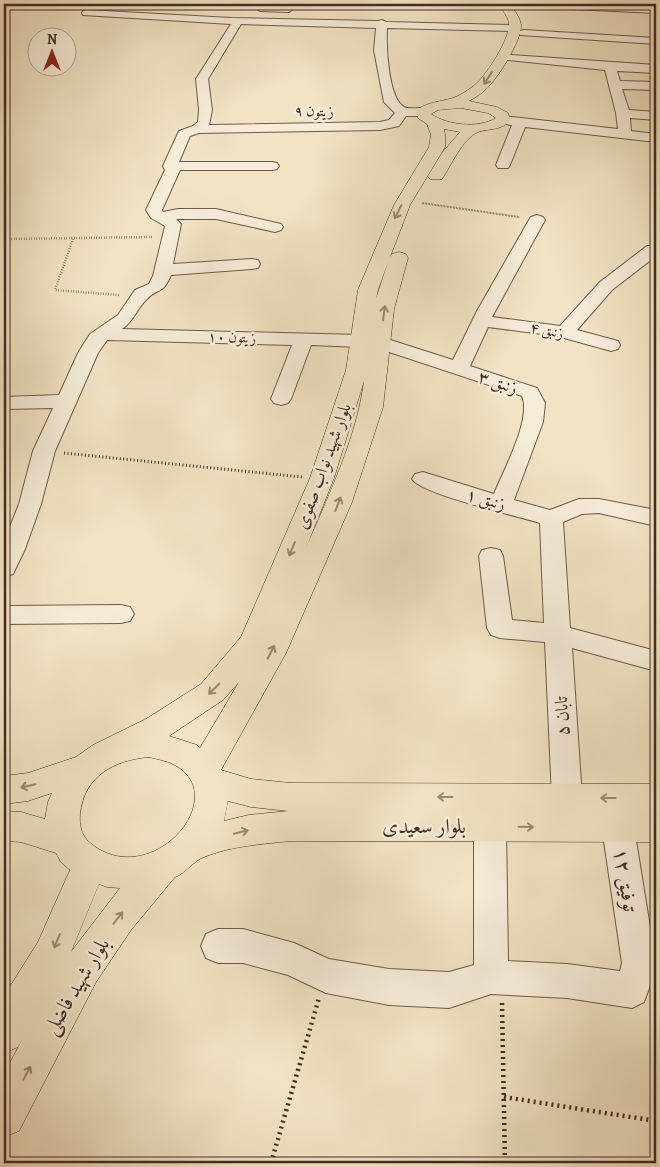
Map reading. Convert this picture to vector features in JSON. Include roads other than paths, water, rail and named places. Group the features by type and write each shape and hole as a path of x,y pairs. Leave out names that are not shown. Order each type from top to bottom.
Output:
{"main road":[{"path":"452,104 483,85 512,46 519,30 504,4"},
{"path":"492,110 492,93 510,58 512,46"},
{"path":"452,104 492,110 503,116 503,120 492,126 474,128 457,127 429,117 435,106 452,104"},
{"name":"بلوار شهید نواب صفوی","path":"371,342 368,290 393,222 437,147 438,135 429,117"},
{"name":"بلوار شهید نواب صفوی","path":"114,750 188,709 212,692 236,666 253,642 367,371 371,342 411,224 453,148 462,136 474,128"},
{"name":"بلوار شهید نواب صفوی","path":"207,777 271,653 339,502 372,407 367,371"},
{"path":"4,790 28,786 84,768 114,750 148,744 165,746 180,751 194,759 207,777 213,798 211,814 194,844 180,856 163,865 144,871 125,873 107,871 79,853 21,827 4,826"},
{"path":"79,853 62,827 62,811 69,789 84,768"},
{"name":"بلوار سعیدی","path":"207,777 251,793 291,797 656,798"},
{"name":"بلوار سعیدی","path":"194,844 249,830 291,826 656,828"},
{"name":"بلوار شهید فاضلی","path":"4,1033 51,955 79,853"},
{"name":"بلوار شهید فاضلی","path":"4,1116 82,969 118,918 163,865"}],"street":[{"path":"368,23 372,4 457,6 460,4"},
{"path":"530,4 648,8"},
{"path":"251,8 289,9 291,5 317,5"},
{"path":"582,29 587,7"},
{"path":"87,13 238,21 382,23 519,30 582,29 656,41"},
{"path":"170,166 184,134 201,126 206,118 205,93 202,79 238,21"},
{"path":"382,23 380,50 390,102 402,112 429,117"},
{"path":"510,58 656,69"},
{"path":"610,67 623,113 625,135"},
{"path":"616,85 656,86"},
{"name":"زیتون ۹","path":"198,128 380,126 394,123 402,112"},
{"path":"623,113 656,116"},
{"path":"503,120 656,138"},
{"path":"503,165 520,122"},
{"path":"170,166 272,166"},
{"path":"4,568 30,504 44,451 88,352 97,338 124,319 140,296 156,287 163,270 173,224 157,215 154,210 173,170 170,166"},
{"path":"162,218 178,214 216,214 275,226"},
{"path":"459,369 481,321 537,220"},
{"path":"564,333 606,286 653,250 656,251"},
{"path":"163,270 252,264"},
{"name":"زنبق ۴","path":"481,321 524,325 564,333 611,346"},
{"name":"زیتون ۱۰","path":"103,334 371,342"},
{"path":"282,399 304,339"},
{"name":"زنبق ۳","path":"371,342 530,392 535,403 533,422 501,504"},
{"path":"4,403 66,401"},
{"name":"زنبق ۱","path":"423,479 551,518"},
{"path":"551,518 579,507 598,506 656,518"},
{"name":"تابان ۵","path":"551,518 567,798"},
{"path":"491,556 500,628 558,634 656,662"},
{"path":"4,615 121,614"},
{"path":"490,826 496,977"},
{"name":"توفیق ۱۲","path":"618,828 648,963"},
{"path":"218,946 243,946 294,960 326,976 389,987 448,990 496,977 567,981 632,990 648,963"}]}
